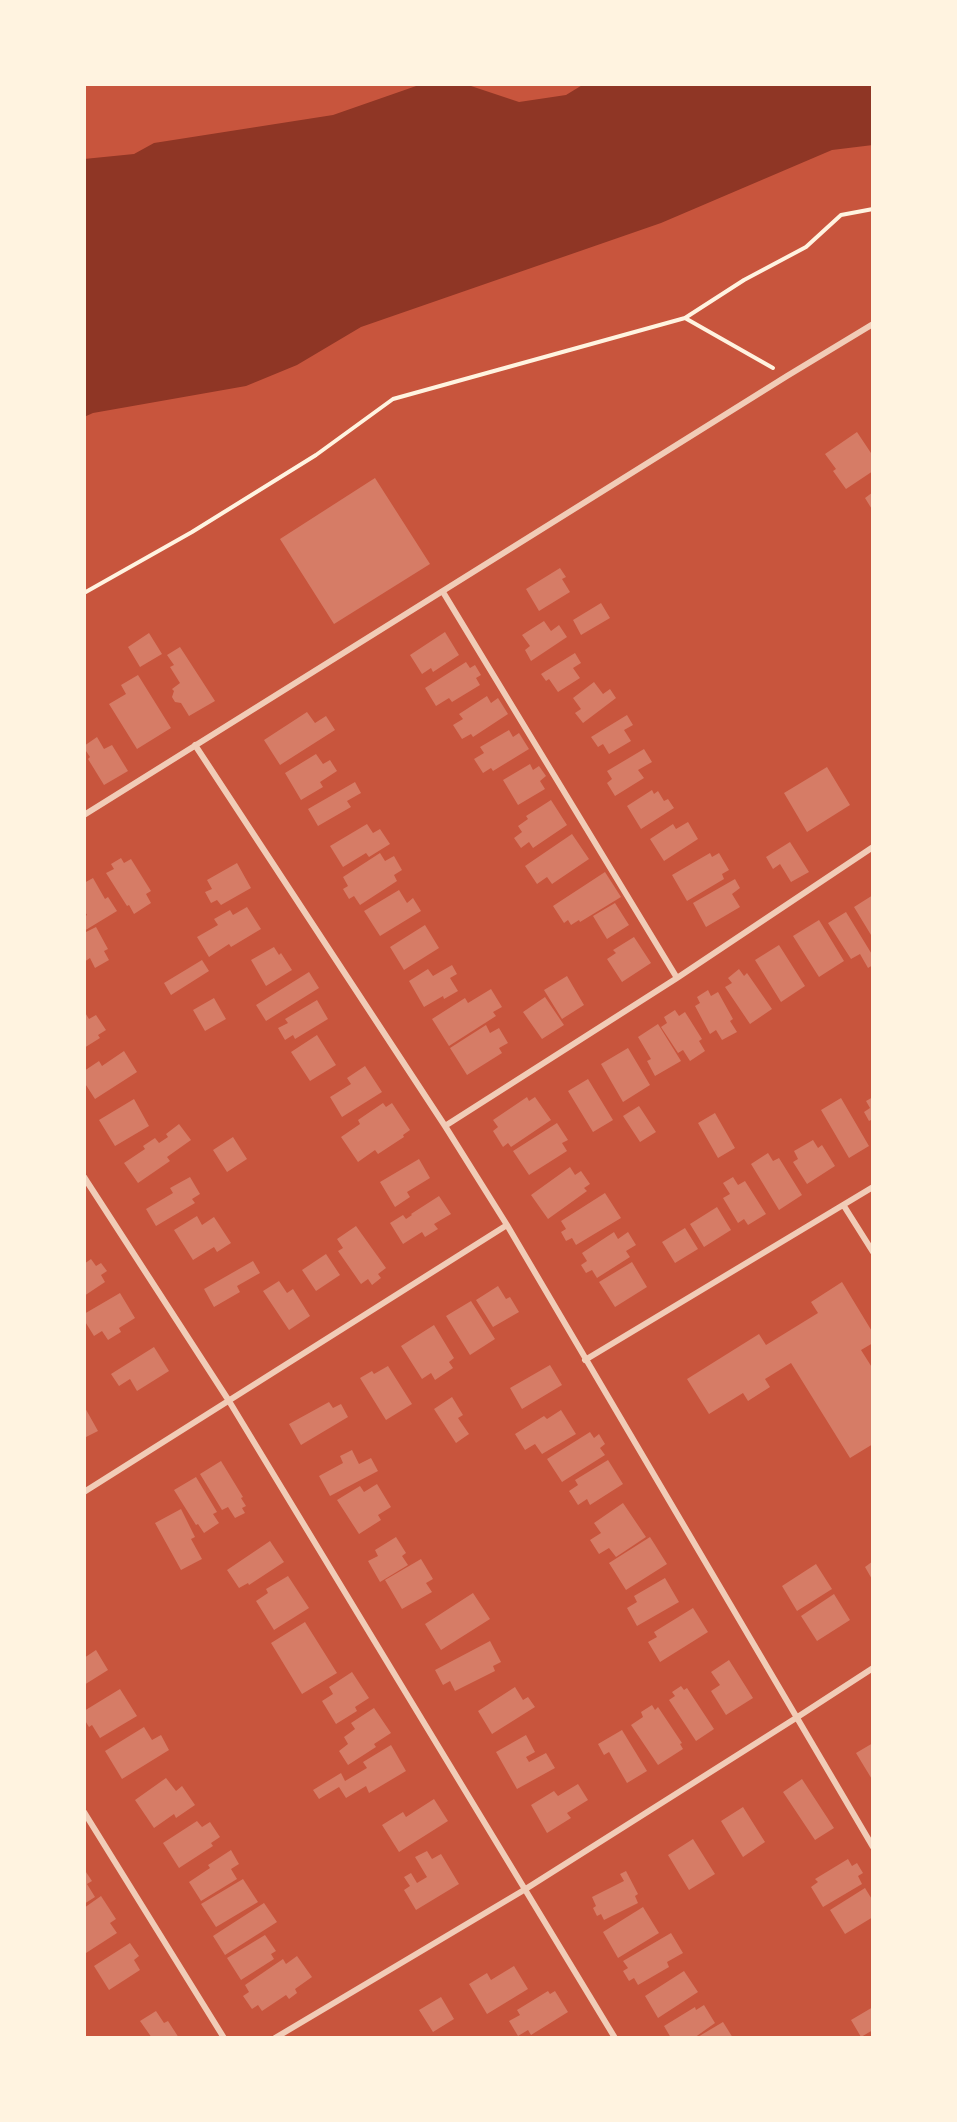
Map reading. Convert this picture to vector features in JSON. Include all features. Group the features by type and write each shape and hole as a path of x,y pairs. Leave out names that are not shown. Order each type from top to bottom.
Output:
{"street":[{"path":"84,815 873,324"},
{"path":"443,592 677,978"},
{"path":"195,745 445,1126 507,1225 873,1847"},
{"path":"445,1126 677,978 873,847"},
{"path":"84,1176 229,1401 615,2038"},
{"path":"585,1360 873,1187"},
{"path":"844,1206 873,1252"},
{"path":"84,1492 507,1225"},
{"path":"275,2038 524,1890 873,1668"},
{"path":"84,1812 224,2038"}],"path":[{"path":"84,593 192,532 316,455 393,399 685,318 744,280 806,247 842,215 873,209"},
{"path":"685,318 787,376"}],"shaded area":[{"path":"465,84 519,102 566,95 584,84 873,84 873,145 832,150 661,223 361,327 297,365 246,386 93,413 84,417 84,159 134,154 154,143 333,115 419,85"}],"building":[{"path":"857,432 873,456 873,471 846,489 833,471 836,469 825,454"},
{"path":"375,478 430,564 334,624 280,539"},
{"path":"873,492 873,511 865,498"},
{"path":"560,568 566,577 562,579 570,592 539,611 526,589"},
{"path":"601,603 610,618 581,635 573,620"},
{"path":"544,621 551,631 559,625 567,637 531,661 525,650 530,646 522,635"},
{"path":"445,632 459,655 433,672 431,668 422,674 410,655"},
{"path":"149,633 162,654 140,667 128,647"},
{"path":"180,647 215,701 189,716 181,703 175,702 172,697 174,691 172,689 180,683 170,667 174,665 167,655"},
{"path":"575,653 581,663 573,668 580,678 558,692 549,679 546,681 541,674"},
{"path":"466,662 470,668 475,665 481,675 476,678 480,685 452,702 449,698 436,706 425,688"},
{"path":"138,675 171,728 137,749 109,704 126,694 121,685"},
{"path":"594,682 603,694 610,689 616,698 583,723 575,713 581,709 573,698"},
{"path":"487,696 491,703 498,698 508,714 473,737 471,734 462,739 453,725 463,719 459,714"},
{"path":"307,712 315,723 326,716 335,730 280,765 264,740"},
{"path":"627,715 633,725 624,730 631,741 609,754 603,744 598,747 591,737"},
{"path":"509,730 513,737 519,733 529,749 493,771 491,768 483,773 474,759 484,753 480,747"},
{"path":"97,737 104,749 112,745 128,771 104,785 84,748"},
{"path":"644,749 652,762 638,770 644,778 615,796 607,783 612,779 607,771"},
{"path":"316,754 323,764 330,760 337,771 320,782 323,787 301,800 285,773"},
{"path":"530,764 533,770 539,766 546,776 540,781 545,789 518,805 503,780"},
{"path":"827,767 850,805 807,832 784,793"},
{"path":"355,782 361,793 347,801 351,807 318,826 308,809"},
{"path":"652,790 654,794 658,791 664,801 668,799 674,808 641,829 627,806"},
{"path":"551,800 567,825 533,848 529,842 521,848 514,838 522,832 518,826 528,819 526,816"},
{"path":"688,822 698,839 664,861 650,839 673,824 676,829"},
{"path":"367,824 373,833 380,829 390,844 369,857 366,853 343,867 330,846"},
{"path":"572,834 589,859 552,884 547,877 537,884 525,866"},
{"path":"790,842 809,872 791,882 780,864 773,869 766,857"},
{"path":"380,853 385,861 394,856 402,870 394,875 397,881 360,905 354,896 349,899 343,889 348,886 343,877"},
{"path":"710,853 712,857 719,853 729,870 722,874 724,879 687,901 672,875"},
{"path":"121,858 124,863 131,859 151,891 146,894 151,903 134,914 106,873 114,869 111,864"},
{"path":"237,863 251,888 221,905 217,900 211,903 205,892 212,889 207,880"},
{"path":"605,872 621,897 580,922 579,920 571,925 568,920 564,923 553,906"},
{"path":"93,878 105,899 108,897 117,911 84,931 84,917 87,915 84,910 84,883"},
{"path":"735,879 740,888 732,894 740,907 706,927 693,903"},
{"path":"399,890 407,903 413,898 421,911 380,936 364,911"},
{"path":"873,895 873,934 871,935 854,907"},
{"path":"615,903 629,925 607,939 593,916"},
{"path":"247,907 261,929 231,947 229,944 209,957 197,937 218,925 214,919 230,910 233,915"},
{"path":"846,912 873,956 873,965 868,968 860,954 851,959 828,923"},
{"path":"819,920 844,961 819,977 793,936"},
{"path":"425,925 439,948 404,970 390,947"},
{"path":"96,927 108,949 104,951 109,960 95,968 90,958 84,962 84,933"},
{"path":"634,937 651,963 622,982 607,959 616,953 613,950"},
{"path":"779,945 805,986 781,1002 755,960"},
{"path":"274,947 279,955 281,953 292,970 266,986 251,960"},
{"path":"202,960 209,971 171,995 164,983"},
{"path":"452,965 457,974 450,978 458,991 444,999 443,996 424,1007 409,981 428,969 433,976"},
{"path":"739,969 744,976 747,973 772,1009 750,1024 725,987 732,983 728,978"},
{"path":"309,972 319,988 266,1021 256,1005"},
{"path":"567,976 584,1005 562,1019 544,990"},
{"path":"491,989 502,1007 493,1012 496,1016 449,1046 432,1019 465,998 468,1003"},
{"path":"708,990 711,996 718,992 733,1019 730,1021 737,1032 722,1040 716,1030 710,1034 695,1006 700,1003 697,997"},
{"path":"545,997 564,1025 542,1039 523,1012"},
{"path":"214,998 226,1019 205,1031 193,1010"},
{"path":"317,1000 328,1019 295,1039 293,1035 285,1040 278,1028 288,1023 285,1019"},
{"path":"675,1010 679,1016 685,1012 702,1039 699,1041 705,1051 690,1061 683,1050 678,1053 661,1027 667,1023 664,1017"},
{"path":"84,1011 89,1019 96,1015 106,1030 98,1035 100,1038 84,1048"},
{"path":"658,1024 681,1061 655,1076 647,1061 651,1059 638,1037"},
{"path":"486,1025 490,1033 499,1028 508,1043 499,1048 502,1053 467,1075 450,1048"},
{"path":"317,1035 336,1065 310,1081 291,1052"},
{"path":"628,1048 650,1085 623,1102 601,1064"},
{"path":"124,1051 137,1072 95,1099 84,1082 84,1071 99,1061 102,1066"},
{"path":"365,1066 382,1092 342,1117 330,1097 351,1084 347,1078"},
{"path":"588,1079 613,1120 593,1132 568,1091"},
{"path":"527,1097 529,1101 535,1097 551,1120 511,1147 508,1143 503,1147 493,1131 498,1127 493,1120"},
{"path":"873,1097 873,1119 869,1121 864,1112 870,1108 866,1101"},
{"path":"841,1098 869,1146 849,1158 821,1110"},
{"path":"134,1099 149,1126 115,1146 99,1120"},
{"path":"383,1103 386,1107 392,1103 410,1130 403,1135 404,1137 378,1154 375,1150 358,1162 341,1137 360,1124 358,1120"},
{"path":"639,1106 656,1132 640,1142 623,1116"},
{"path":"715,1113 735,1148 718,1158 698,1123"},
{"path":"557,1123 568,1140 562,1143 567,1151 529,1175 513,1151"},
{"path":"179,1124 191,1140 167,1157 170,1161 138,1183 124,1163 145,1149 143,1146 155,1138 159,1143 168,1137 166,1134"},
{"path":"233,1137 247,1159 227,1172 213,1150"},
{"path":"813,1140 818,1148 822,1145 835,1166 807,1184 793,1162 798,1159 794,1151"},
{"path":"768,1153 773,1161 779,1158 802,1195 779,1210 751,1164"},
{"path":"419,1159 430,1178 407,1192 410,1197 395,1207 380,1182"},
{"path":"570,1167 575,1175 581,1171 590,1184 584,1188 587,1191 548,1219 531,1195"},
{"path":"190,1177 200,1194 192,1199 195,1203 156,1226 146,1209 173,1193 170,1188"},
{"path":"733,1177 738,1185 745,1181 766,1214 748,1225 744,1219 738,1223 723,1198 730,1194 723,1183"},
{"path":"605,1193 621,1218 576,1245 572,1238 566,1241 561,1232 566,1229 561,1221"},
{"path":"439,1196 451,1214 434,1224 438,1229 425,1237 422,1232 403,1244 390,1223 403,1215 406,1219"},
{"path":"717,1207 731,1230 704,1247 690,1224"},
{"path":"197,1216 202,1225 214,1217 231,1243 217,1252 214,1247 193,1260 174,1230"},
{"path":"356,1226 386,1268 378,1274 381,1278 372,1285 368,1279 361,1284 338,1251 343,1248 337,1239"},
{"path":"685,1228 698,1249 675,1263 662,1242"},
{"path":"614,1232 618,1239 628,1232 636,1245 626,1251 630,1257 597,1278 592,1270 586,1273 581,1265 587,1261 582,1253"},
{"path":"326,1254 340,1275 316,1291 302,1270"},
{"path":"91,1259 96,1266 101,1263 107,1271 101,1275 105,1282 84,1296 84,1264"},
{"path":"253,1261 260,1273 237,1286 240,1292 214,1307 204,1289"},
{"path":"632,1262 647,1287 615,1307 599,1282"},
{"path":"279,1281 287,1293 293,1289 310,1316 289,1330 263,1291"},
{"path":"842,1282 873,1333 873,1343 861,1350 873,1369 873,1444 850,1458 791,1363 765,1379 770,1387 748,1401 743,1393 709,1414 687,1379 759,1334 766,1345 818,1313 811,1302"},
{"path":"498,1286 506,1299 510,1297 519,1312 493,1327 476,1300"},
{"path":"120,1293 135,1318 119,1328 121,1332 108,1340 102,1331 94,1336 84,1320 84,1314"},
{"path":"471,1301 495,1339 470,1355 446,1316"},
{"path":"434,1325 454,1358 449,1362 453,1368 435,1380 431,1373 422,1379 401,1346"},
{"path":"154,1347 169,1371 137,1391 130,1379 119,1386 111,1374"},
{"path":"550,1365 562,1385 522,1409 510,1388"},
{"path":"388,1366 412,1404 386,1420 360,1378 372,1371 374,1374"},
{"path":"452,1397 463,1415 458,1418 469,1434 456,1443 434,1409"},
{"path":"329,1402 333,1408 341,1404 348,1417 301,1445 289,1424"},
{"path":"84,1406 98,1431 84,1438"},
{"path":"561,1410 576,1434 542,1454 535,1444 525,1450 515,1434 544,1416 547,1419"},
{"path":"590,1432 594,1438 599,1434 605,1444 600,1448 605,1455 562,1482 547,1459"},
{"path":"352,1450 359,1464 371,1458 378,1471 330,1496 319,1476 343,1463 340,1456"},
{"path":"608,1460 623,1484 590,1505 587,1499 578,1505 569,1491 578,1485 575,1480"},
{"path":"221,1461 246,1506 242,1508 245,1513 235,1518 228,1507 222,1510 200,1474"},
{"path":"196,1477 217,1512 213,1514 219,1523 204,1533 198,1524 196,1525 174,1490"},
{"path":"377,1484 391,1507 378,1515 381,1520 359,1534 337,1500 360,1486 364,1492"},
{"path":"623,1503 646,1537 616,1557 609,1548 599,1554 590,1540 601,1533 594,1523"},
{"path":"181,1509 195,1537 191,1539 202,1559 181,1570 155,1523"},
{"path":"396,1537 406,1553 402,1556 408,1565 380,1582 368,1561 378,1556 375,1550"},
{"path":"650,1537 667,1564 626,1590 609,1563"},
{"path":"270,1541 284,1562 249,1585 248,1583 239,1588 227,1570"},
{"path":"421,1559 433,1579 426,1583 432,1592 402,1609 385,1580"},
{"path":"873,1561 873,1581 865,1567"},
{"path":"816,1564 832,1589 797,1611 782,1586"},
{"path":"288,1576 309,1608 274,1630 256,1601 268,1593 266,1589"},
{"path":"665,1578 679,1602 637,1626 627,1608 637,1602 634,1596"},
{"path":"473,1593 490,1619 441,1650 425,1624"},
{"path":"834,1594 850,1620 817,1641 801,1616"},
{"path":"693,1608 708,1632 660,1662 648,1642 657,1637 654,1632"},
{"path":"305,1622 337,1673 302,1694 271,1643"},
{"path":"490,1641 501,1662 493,1666 495,1671 455,1691 450,1681 443,1685 435,1670"},
{"path":"96,1650 108,1670 84,1685 84,1658"},
{"path":"729,1660 753,1698 726,1715 711,1691 720,1685 711,1672"},
{"path":"352,1672 369,1698 355,1707 357,1711 336,1724 322,1701 333,1694 329,1687"},
{"path":"681,1686 684,1690 687,1688 714,1729 696,1741 669,1700 675,1696 672,1692"},
{"path":"515,1687 523,1700 528,1697 535,1707 492,1734 478,1711"},
{"path":"120,1689 137,1716 100,1738 92,1725 89,1727 84,1719 84,1711"},
{"path":"652,1705 655,1710 658,1707 682,1743 680,1744 683,1749 658,1765 631,1725 643,1717 641,1712"},
{"path":"374,1708 391,1733 374,1744 376,1747 348,1765 339,1751 348,1744 344,1737 355,1729 351,1723"},
{"path":"144,1727 152,1740 161,1735 169,1750 122,1779 105,1751"},
{"path":"622,1730 647,1771 627,1783 609,1752 604,1755 598,1744"},
{"path":"526,1735 535,1752 526,1757 529,1762 546,1753 555,1768 517,1789 496,1752"},
{"path":"873,1743 873,1781 856,1753"},
{"path":"391,1745 406,1771 369,1793 366,1786 346,1798 339,1787 319,1799 313,1790 341,1773 345,1781 367,1768 363,1762"},
{"path":"166,1778 176,1791 182,1786 195,1805 176,1818 174,1814 154,1828 135,1800"},
{"path":"802,1779 834,1828 815,1840 783,1792"},
{"path":"578,1784 588,1800 567,1813 571,1818 547,1833 531,1805 554,1791 558,1796"},
{"path":"434,1799 448,1821 399,1852 382,1825 403,1812 406,1817"},
{"path":"743,1807 765,1842 743,1857 721,1821"},
{"path":"197,1821 202,1827 210,1822 220,1837 211,1843 213,1846 179,1868 163,1843"},
{"path":"693,1839 715,1874 689,1890 668,1855"},
{"path":"231,1850 239,1864 231,1869 237,1879 201,1901 189,1882 210,1868 208,1865"},
{"path":"427,1851 432,1859 441,1854 459,1884 416,1910 404,1890 410,1886 404,1877 411,1873 417,1883 427,1877 415,1857"},
{"path":"848,1859 852,1866 857,1863 863,1873 858,1876 862,1884 823,1907 811,1887 818,1882 815,1879"},
{"path":"84,1869 92,1881 87,1884 95,1897 84,1904"},
{"path":"626,1871 638,1894 635,1896 638,1903 604,1920 601,1914 597,1916 593,1908 596,1906 592,1897 624,1881 620,1874"},
{"path":"243,1879 258,1902 216,1927 201,1904"},
{"path":"865,1888 873,1901 873,1917 845,1934 830,1910"},
{"path":"101,1896 116,1919 110,1923 117,1933 86,1953 84,1950 84,1908"},
{"path":"264,1903 277,1922 225,1955 213,1936"},
{"path":"643,1907 659,1933 618,1958 603,1932"},
{"path":"671,1933 683,1953 667,1962 669,1967 638,1985 634,1978 629,1981 623,1971 628,1968 623,1961"},
{"path":"265,1935 276,1951 271,1954 274,1959 241,1980 227,1958"},
{"path":"130,1943 139,1956 134,1960 140,1970 109,1990 94,1966"},
{"path":"297,1956 312,1977 295,1989 297,1993 289,1999 286,1995 262,2011 258,2005 252,2009 243,1996 249,1992 245,1985 283,1959 286,1964"},
{"path":"514,1966 528,1989 487,2014 469,1984 487,1973 491,1980"},
{"path":"684,1971 698,1992 658,2018 645,1996"},
{"path":"548,1991 550,1994 555,1991 568,2012 531,2035 528,2030 518,2036 509,2021 520,2015 517,2010"},
{"path":"441,1997 454,2019 433,2032 419,2010"},
{"path":"704,2005 715,2023 694,2038 671,2038 664,2026 695,2007 696,2010"},
{"path":"873,2007 873,2030 861,2037 851,2020"},
{"path":"156,2011 164,2023 168,2021 179,2038 152,2038 140,2021"},
{"path":"723,2022 733,2038 696,2038"}]}
